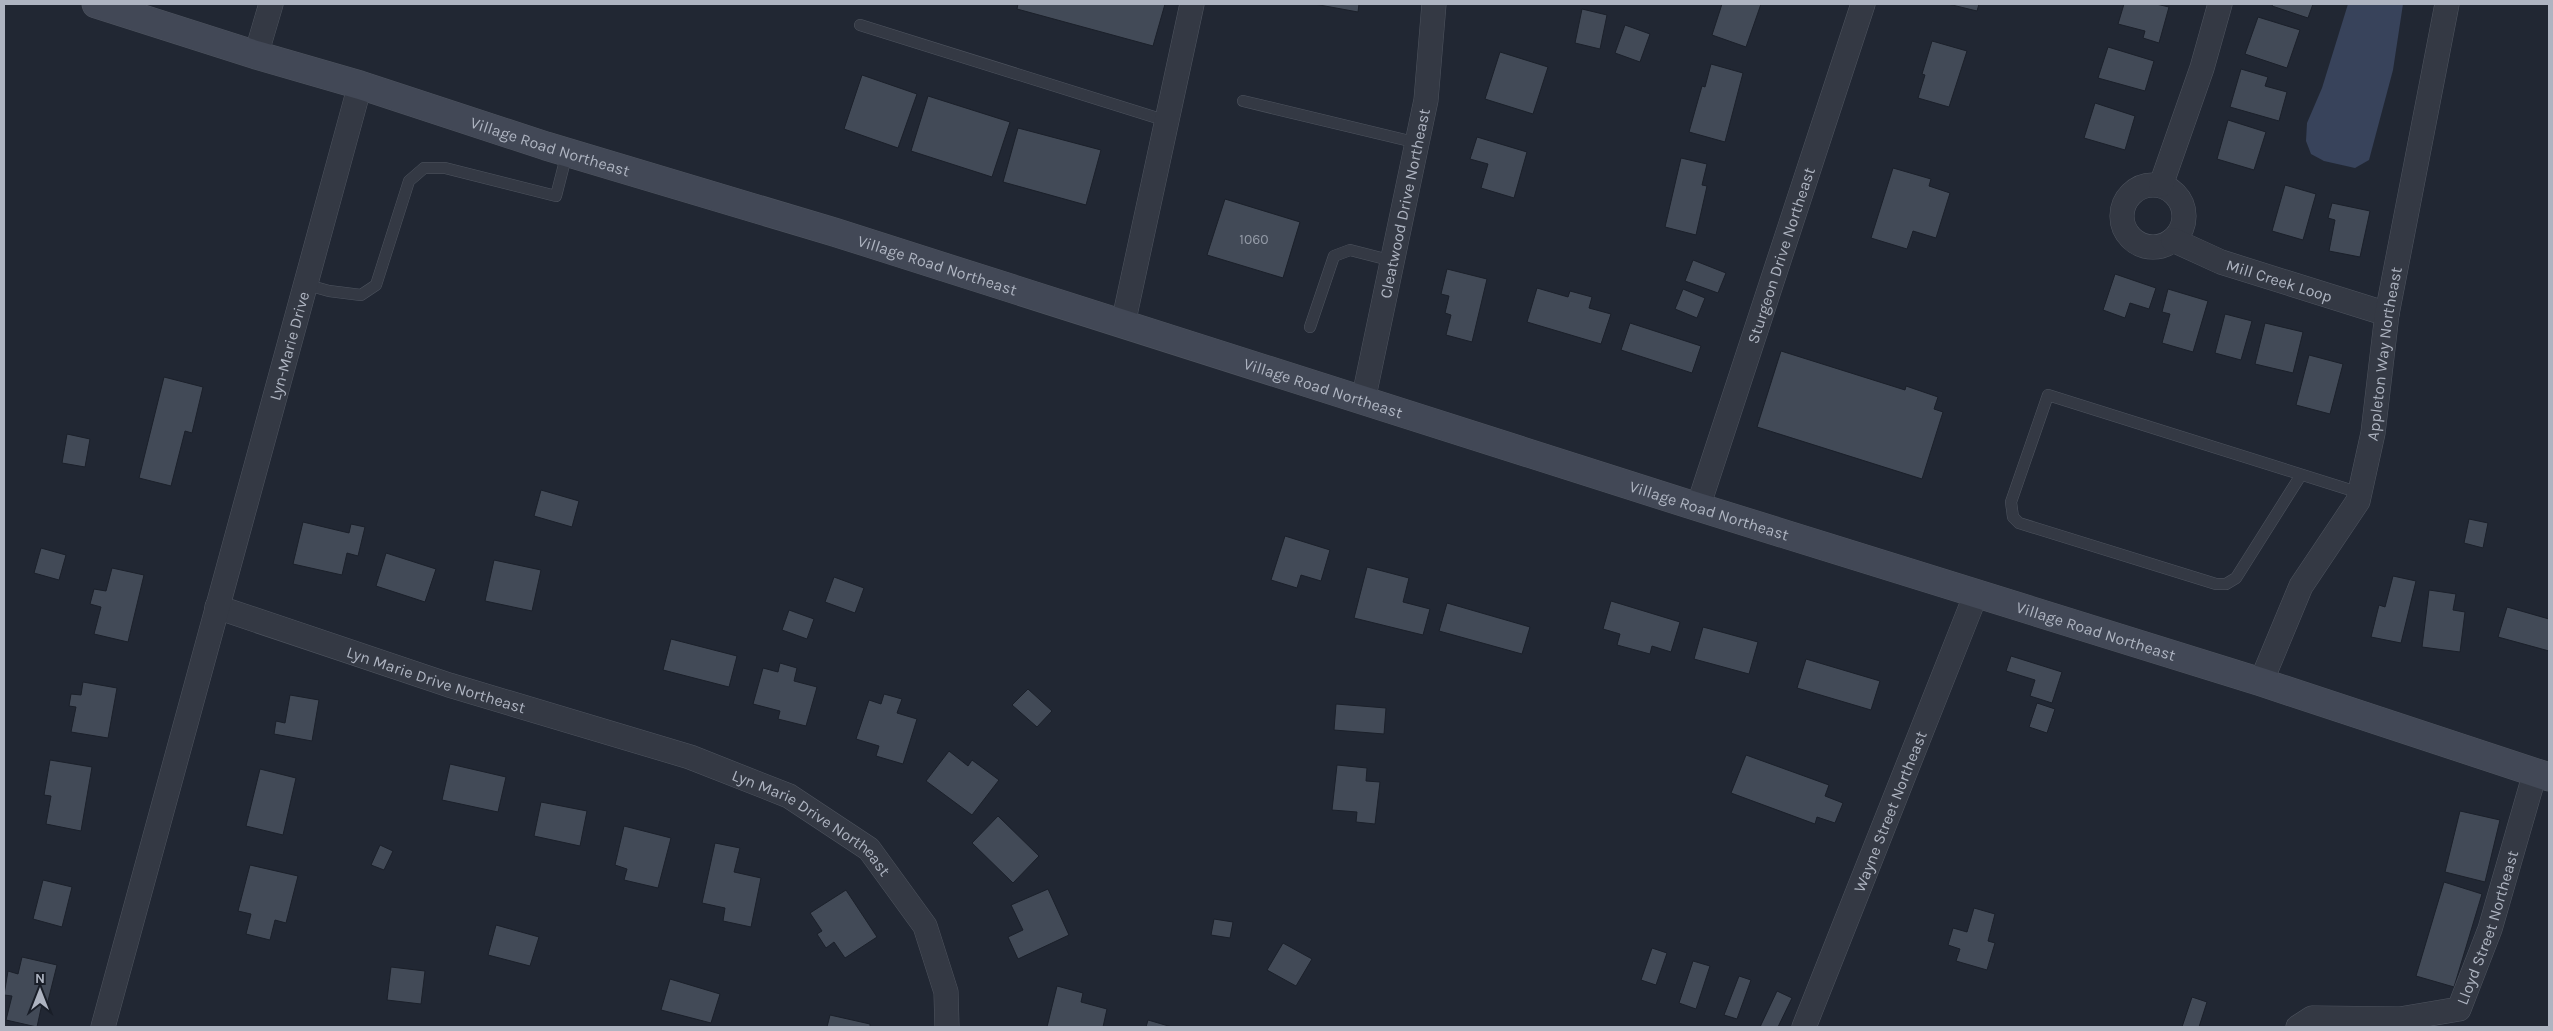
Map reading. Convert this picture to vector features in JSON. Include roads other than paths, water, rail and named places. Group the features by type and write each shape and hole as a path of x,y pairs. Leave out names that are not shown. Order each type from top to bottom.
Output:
{"main road":[{"name":"Village Road Northeast","path":"96,4 256,55 360,85 567,152 834,232 1698,507 2261,682 2542,776"}],"street":[{"path":"256,55 271,4"},
{"path":"1123,324 1192,4"},
{"name":"Cleatwood Drive Northeast","path":"1363,400 1426,100 1434,4"},
{"name":"Sturgeon Drive Northeast","path":"1698,507 1863,4"},
{"path":"2161,185 2202,68 2220,4"},
{"name":"Appleton Way Northeast","path":"2261,682 2301,586 2358,501 2360,494 2373,433 2388,314 2447,4"},
{"name":"Lyn-Marie Drive","path":"217,607 360,85"},
{"path":"2161,185 2175,193 2181,202 2185,213 2184,224 2173,240 2164,245 2144,245 2128,234 2123,225 2124,204 2131,194 2145,186 2161,185"},
{"name":"Mill Creek Loop","path":"2173,240 2221,262 2388,314"},
{"name":"Wayne Street Northeast","path":"1804,1027 1976,594"},
{"path":"103,1027 217,607"},
{"name":"Lyn Marie Drive Northeast","path":"217,607 449,685 690,757 789,796 869,849 925,926 946,992 947,1027"},
{"name":"Lloyd Street Northeast","path":"2298,1027 2312,1018 2400,1019 2459,1009 2490,930 2542,776"}],"lane":[{"path":"860,26 1167,121"},
{"path":"1243,101 1418,143"},
{"path":"304,284 329,291 361,295 376,286 409,181 424,168 445,168 556,196 567,152"},
{"path":"1310,327 1334,256 1350,250 1393,261"},
{"path":"2301,475 2236,578 2226,584 2216,584 2019,523 2013,517 2011,502 2048,395 2301,475 2360,494"}],"water":[{"path":"2348,4 2403,4 2393,70 2369,160 2355,168 2324,161 2311,154 2306,141 2307,123 2322,88"}]}
